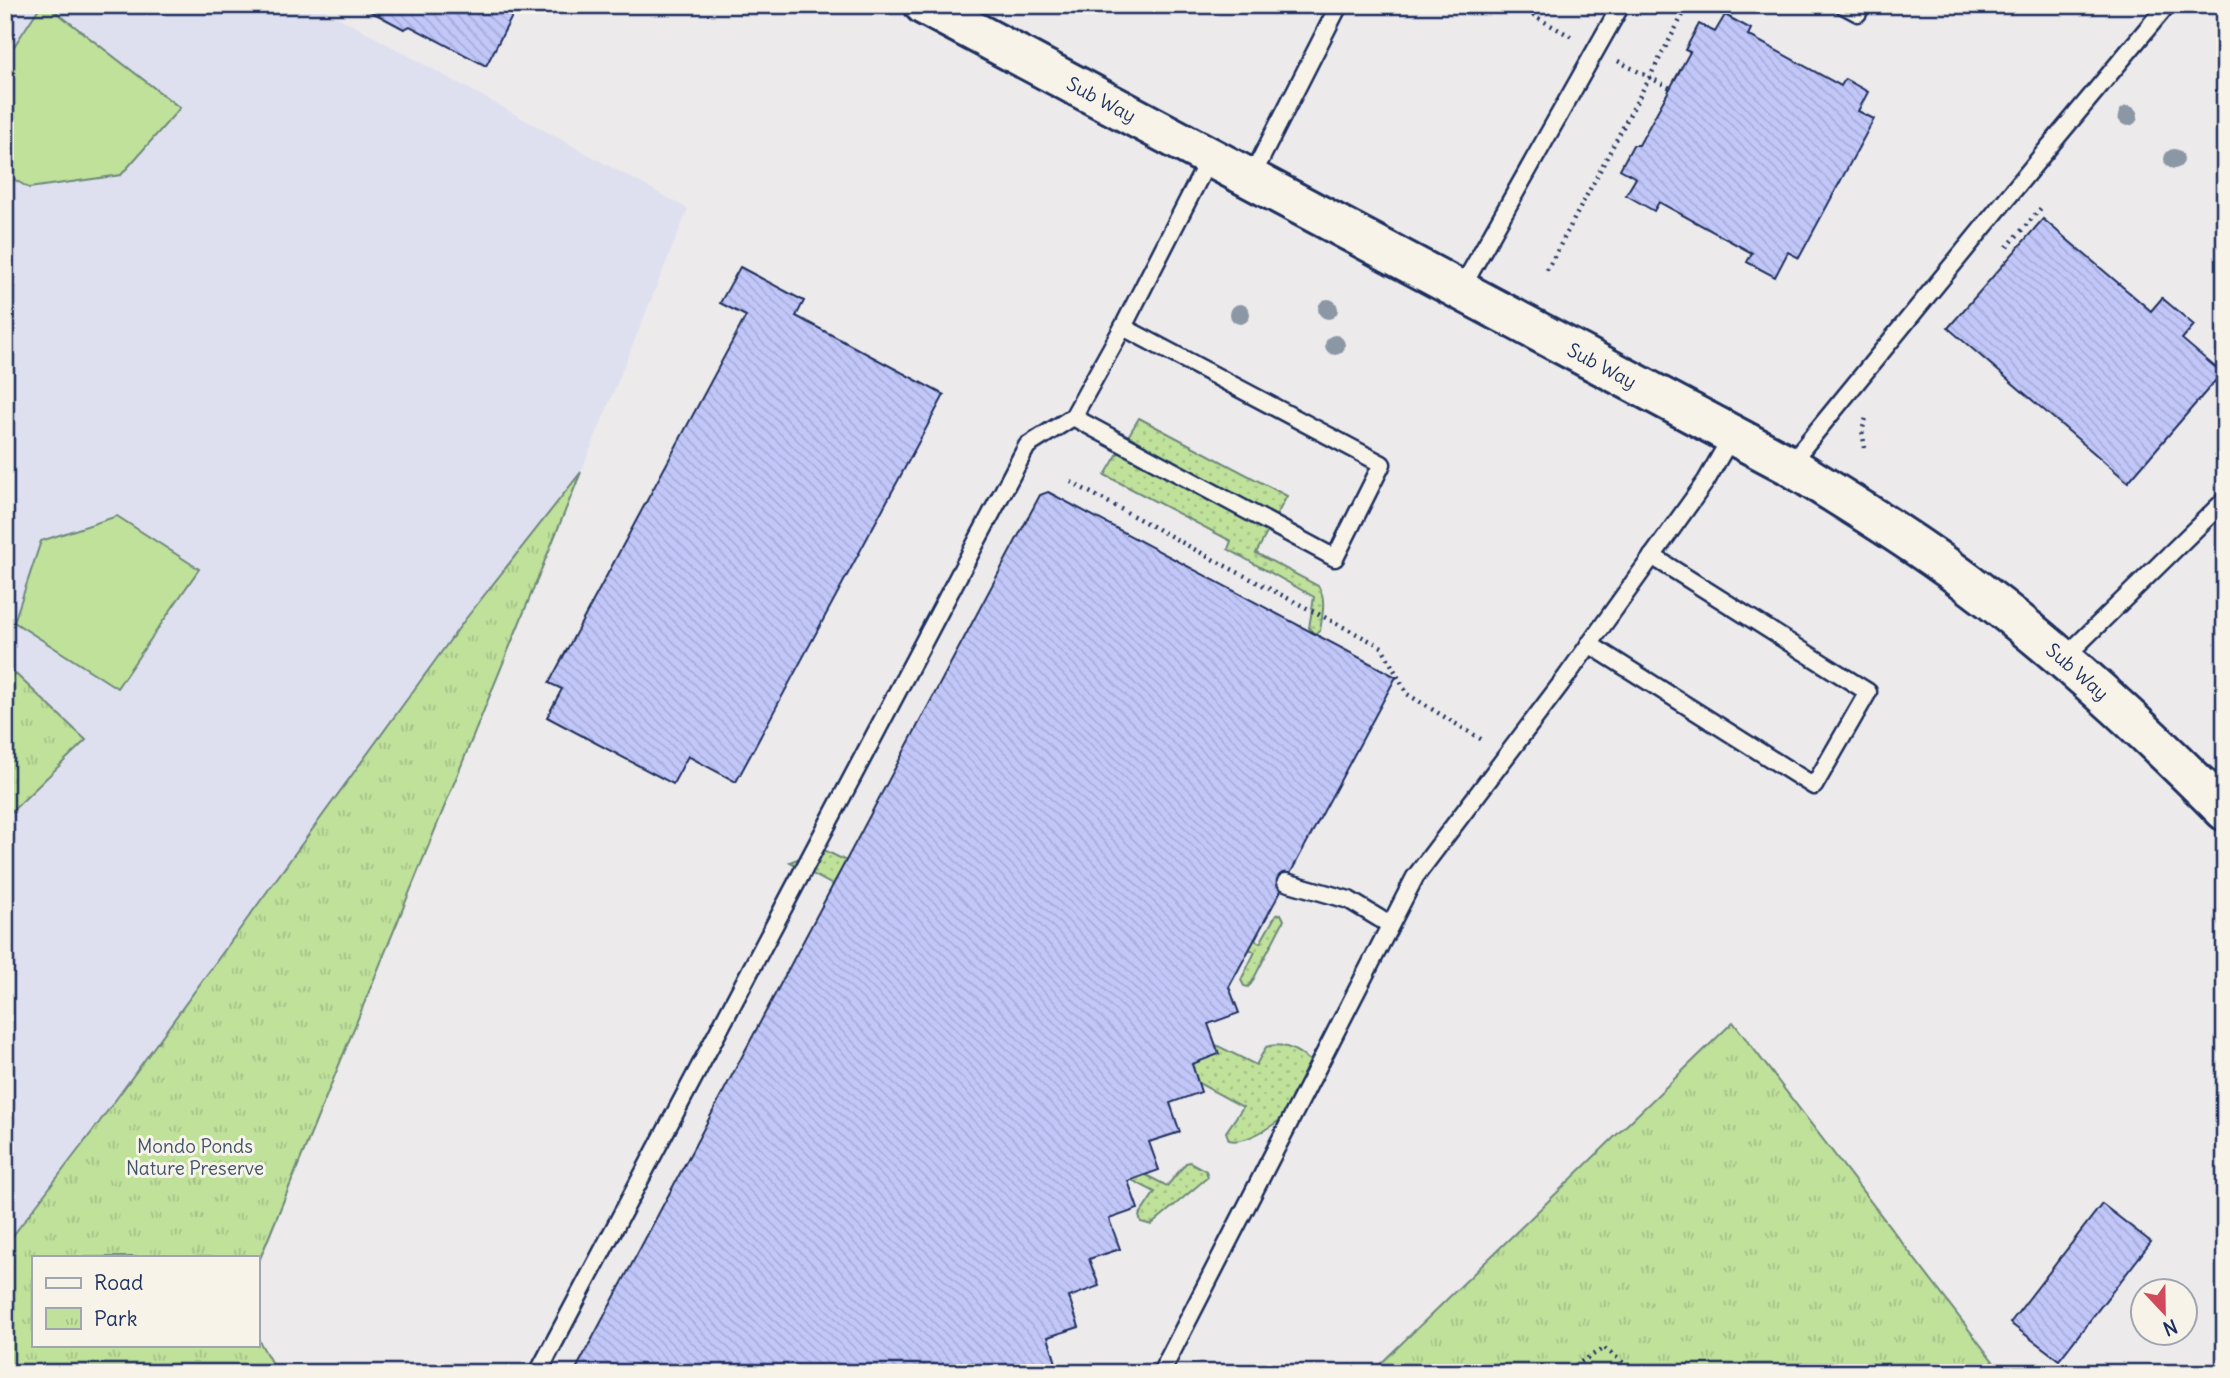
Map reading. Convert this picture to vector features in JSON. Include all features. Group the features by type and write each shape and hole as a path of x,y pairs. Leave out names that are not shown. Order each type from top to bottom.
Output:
{"main road":[{"name":"Sub Way","path":"930,7 1789,465 1969,583 2064,659 2141,728 2225,811"}],"lane":[{"path":"1251,178 1339,5"},
{"path":"1461,289 1621,5"},
{"path":"1789,465 2167,5"},
{"path":"538,1373 1027,446 1073,416 1123,327 1210,157"},
{"path":"1073,416 1335,558 1382,464 1123,327"},
{"path":"1161,1373 1415,877 1589,644 1706,481 1733,434"},
{"path":"2064,659 2225,500"},
{"path":"1589,644 1814,786 1868,692 1652,556"},
{"path":"1286,882 1349,900 1390,925"}],"path":[{"path":"1514,5 1576,39"},
{"path":"1547,270 1688,5"},
{"path":"1615,60 1670,88"},
{"path":"1999,256 2041,208"},
{"path":"1865,448 1863,425 1874,409"},
{"path":"1071,482 1216,561 1382,646 1406,694 1507,755"},
{"path":"1563,1373 1604,1348 1637,1373"}],"shaded area":[{"path":"5,5 316,5 688,209 581,472 464,621 98,1124 5,1246"}],"green space":[{"path":"41,5 47,5 180,108 121,175 29,188 5,174 5,60"},
{"path":"1139,418 1287,496 1256,553 1318,586 1323,602 1320,631 1314,634 1309,628 1314,597 1228,549 1231,541 1105,475"},
{"name":"Mondo Ponds Nature Preserve","path":"581,472 259,1261 259,1256 32,1256 32,1346 259,1346 259,1341 277,1373 5,1373 5,1246 98,1124 464,621"},
{"path":"117,516 199,569 117,688 14,622 41,541"},
{"path":"5,664 86,740 5,818"},
{"path":"936,772 1260,943 1276,915 1281,914 1284,920 1251,984 1244,986 1241,980 1255,952 933,780"},
{"path":"822,849 1256,1065 1266,1047 1280,1045 1299,1053 1316,1066 1298,1101 1283,1118 1255,1135 1237,1141 1229,1140 1226,1132 1243,1107 790,862"},
{"path":"822,1007 1167,1186 1186,1163 1190,1162 1206,1171 1208,1177 1151,1225 1141,1222 1139,1216 1155,1192 817,1016"},
{"path":"1733,1022 2002,1373 1371,1373"}],"building":[{"path":"359,5 518,5 486,66 410,26 404,29"},
{"path":"1725,15 1751,29 1748,35 1841,86 1845,79 1868,92 1858,111 1874,119 1799,258 1788,252 1775,277 1747,262 1752,253 1659,202 1654,211 1626,195 1636,178 1620,169 1633,145 1639,145 1690,52 1685,50 1699,24 1715,32"},
{"path":"2043,219 2151,311 2162,298 2194,325 2182,339 2222,373 2128,482 1948,328"},
{"path":"740,267 804,301 796,316 944,395 736,782 688,756 673,784 547,717 562,689 549,683 746,316 720,303"},
{"path":"1048,492 1396,677 1229,987 1239,1013 1208,1024 1219,1054 1192,1064 1201,1092 1170,1103 1180,1132 1149,1142 1159,1170 1128,1181 1138,1209 1109,1219 1120,1249 1089,1259 1099,1286 1069,1297 1079,1327 1048,1337 1056,1363 1029,1373 574,1373 1040,495"},
{"path":"2102,1204 2151,1242 2059,1360 2010,1323"}]}
